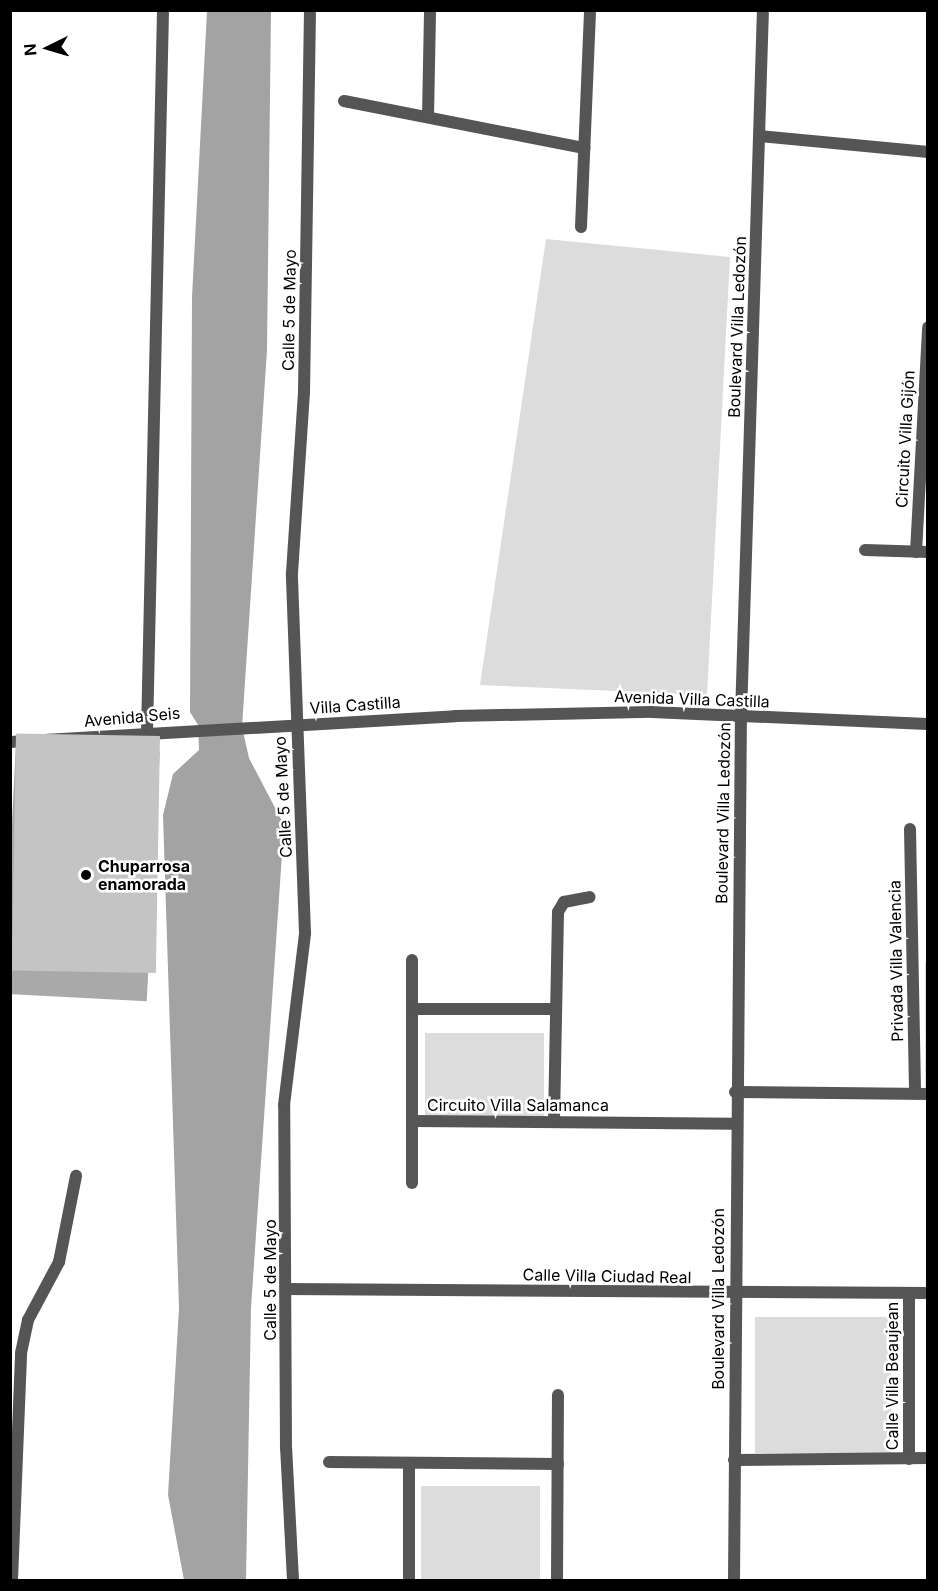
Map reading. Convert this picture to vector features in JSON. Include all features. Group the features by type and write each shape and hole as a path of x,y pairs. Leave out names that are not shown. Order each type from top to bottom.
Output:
{"street":[{"path":"147,733 163,10"},
{"name":"Calle 5 de Mayo","path":"293,1581 286,1289 286,1056 304,933 295,726 292,573 304,393 310,10"},
{"path":"428,117 430,10"},
{"path":"581,227 590,10"},
{"name":"Boulevard Villa Ledozón","path":"734,1581 735,1092 741,716 763,10"},
{"path":"344,101 584,148"},
{"path":"760,136 927,152"},
{"name":"Circuito Villa Gijón","path":"864,550 922,552 927,327"},
{"name":"Villa Castilla","path":"257,729 455,716"},
{"name":"Avenida Villa Castilla","path":"455,716 741,716 927,724"},
{"name":"Avenida Seis","path":"10,742 147,733 169,729 257,729"},
{"name":"Privada Villa Valencia","path":"910,829 921,1094"},
{"path":"554,1121 558,912 564,902 590,897"},
{"name":"Circuito Villa Salamanca","path":"412,960 412,1121 735,1124"},
{"path":"413,1009 555,1009"},
{"path":"735,1092 921,1094"},
{"path":"412,1121 412,1183"},
{"path":"12,1581 21,1353 28,1320 59,1262 76,1176"},
{"name":"Calle Villa Ciudad Real","path":"286,1289 735,1294 927,1293"},
{"name":"Calle Villa Beaujean","path":"909,1293 909,1458"},
{"path":"557,1581 558,1395"},
{"path":"734,1460 927,1458"},
{"path":"329,1462 558,1464"},
{"path":"409,1463 409,1581"}],"shaded area":[{"path":"207,11 271,11 267,350 242,727 249,758 284,825 251,1308 246,1580 184,1580 168,1495 179,1308 163,815 173,774 199,750 198,725 190,712 192,297"},
{"path":"546,239 730,257 707,695 480,685"},
{"path":"925,963 927,963 928,1093 925,1093"},
{"path":"425,1033 544,1033 544,1116 425,1116"},
{"path":"755,1317 891,1317 891,1453 755,1453"},
{"path":"421,1486 540,1486 540,1580 421,1580"}],"building":[{"name":"Chuparrosa enamorada","path":"16,733 160,736 156,973 12,970"}],"place":[{"name":"Chuparrosa enamorada","path":"86,875"}]}
